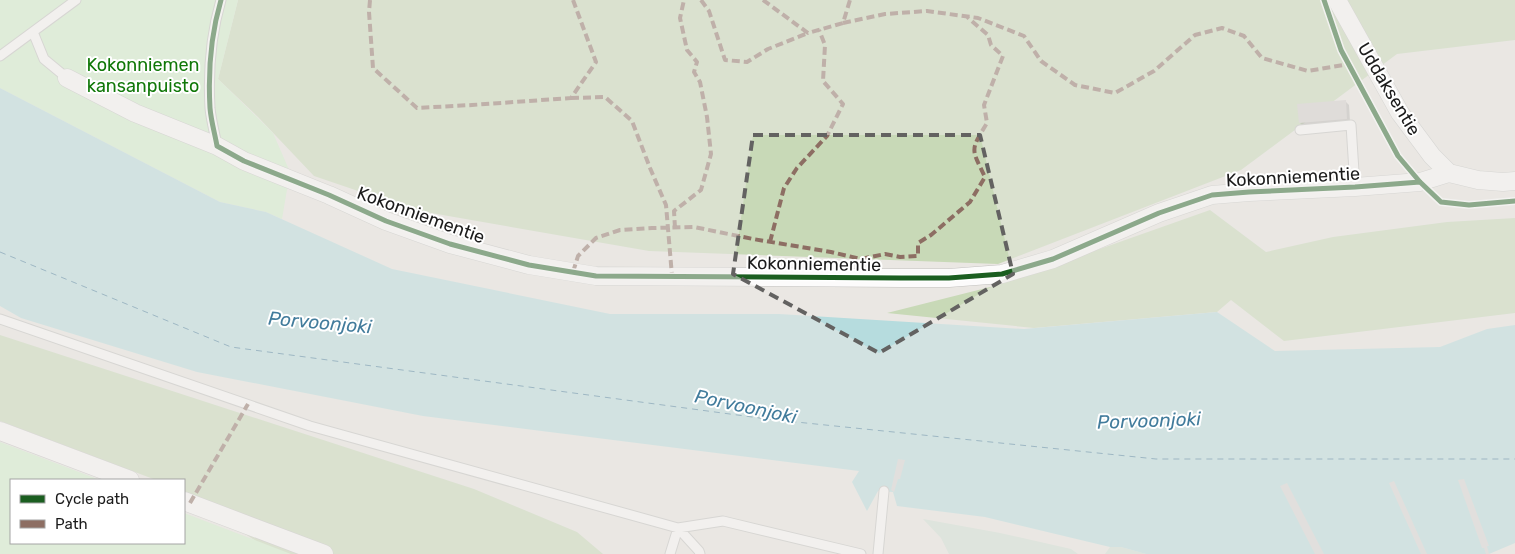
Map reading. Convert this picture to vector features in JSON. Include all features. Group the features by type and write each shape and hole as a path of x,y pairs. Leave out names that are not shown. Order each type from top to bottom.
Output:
{"street":[{"name":"Uddaksentie","path":"1337,0 1400,114 1432,156 1449,172"},
{"name":"Kokonniementie","path":"67,78 135,113 217,146 244,162 329,195 386,221 450,244 529,265 596,276 949,278 1002,274 1053,259 1159,213 1212,195 1420,182 1449,172"},
{"path":"1449,172 1478,180 1515,181"},
{"path":"0,431 127,479"},
{"path":"185,501 324,554"}],"lane":[{"path":"0,56 76,0"},
{"path":"217,146 210,109 210,84 216,17 221,0"},
{"path":"33,32 44,59 67,78"},
{"path":"1300,130 1351,125 1355,187"},
{"path":"0,319 310,426 678,528 724,521 861,554"},
{"path":"878,554 884,491"},
{"path":"670,554 678,528"},
{"path":"678,528 700,551 700,554"}],"highlighted area":[{"path":"753,135 980,135 1013,274 879,353 733,274"}],"green space":[{"name":"Kokonniemen kansanpuisto","path":"0,0 238,0 218,79 273,133 290,172 282,219 266,212 220,202 0,88"},
{"path":"238,0 1515,0 1515,40 1397,54 1241,170 998,264 649,251 414,210 314,176 258,117 218,79"},
{"path":"1210,210 1266,252 1333,237 1447,222 1515,218 1515,313 1284,341 1231,300 1217,312 1034,328 887,313 998,285"},
{"path":"0,335 474,489 577,532 603,554 276,554 185,495 185,479 153,479 0,421"},
{"path":"0,442 97,479 10,479 10,544 185,544 185,513 291,554 0,554"},
{"path":"923,519 1000,533 1071,549 1078,554 949,554 941,538"},
{"path":"1110,547 1121,547 1146,554 1105,554"}],"water":[{"name":"Porvoonjoki","path":"0,88 220,202 266,212 392,269 610,314 779,314 1024,329 1217,312 1275,351 1440,347 1487,329 1515,325 1515,543 1489,554 1146,554 985,517 897,506 893,492 878,491 867,511 852,482 859,471 423,416 197,372 21,318 0,306"}],"pier":[{"path":"898,459 905,460 894,492 891,490"},
{"path":"1464,479 1489,546 1487,546 1489,554 1486,554 1484,548 1482,548 1458,480"},
{"path":"1394,481 1427,554 1421,554 1389,483"},
{"path":"1287,483 1324,554 1315,554 1280,486"}],"building":[{"path":"1346,100 1347,119 1299,123 1297,104"}],"ferry route":[{"path":"0,252 231,347 767,419 1156,459 1515,459"}],"marked path":[{"path":"370,0 369,12 373,68 417,108 571,98 596,62 573,0"},
{"path":"675,228 674,211 701,190 711,154 707,117 700,82 694,72 697,62 687,50 680,18 684,0"},
{"path":"701,0 709,11 725,60 747,62 768,49 808,33"},
{"path":"763,0 808,33 843,23 850,0"},
{"path":"843,23 885,14 927,11 978,18 1024,36 1041,61 1075,85 1115,93 1154,71 1195,35 1222,28 1244,36 1262,58 1308,71 1349,64"},
{"path":"573,272 578,256 596,238 620,230 652,228 694,227 861,259 885,254 900,257 918,256 918,243 931,235 970,202 985,177 974,150 987,123 984,105 1003,56 991,45 988,35 966,16"},
{"path":"770,242 784,188 797,168 827,136 843,104 823,81 825,45 819,30"},
{"path":"571,98 605,97 632,121 666,205 672,276"},
{"path":"190,503 248,404"}],"cycle path":[{"path":"221,0 213,40 209,81 211,113 217,146 244,161 329,195 386,221 450,244 529,265 596,276 949,278 1002,274 1053,259 1159,213 1212,195 1420,182"},
{"path":"1324,0 1341,50 1398,156 1420,182 1441,202 1469,205 1515,201"}]}
